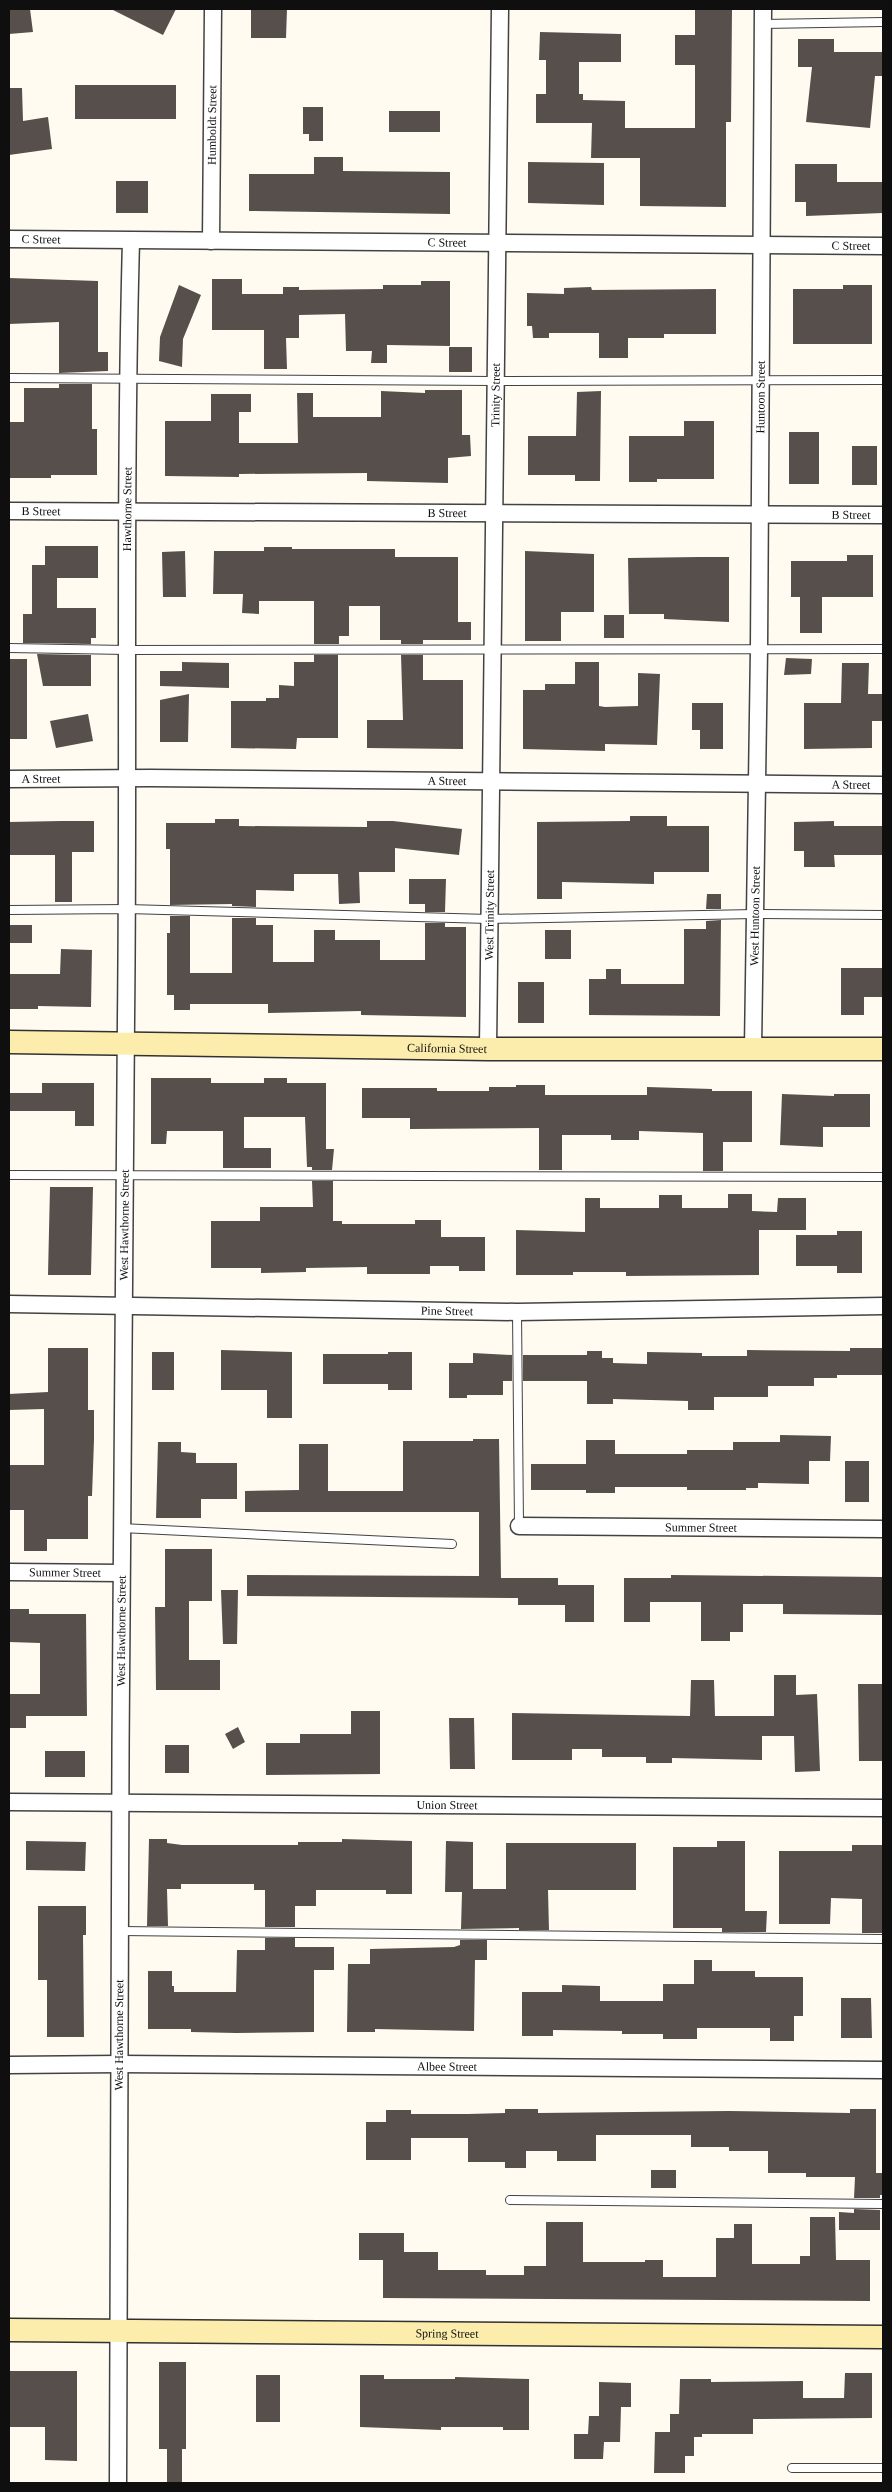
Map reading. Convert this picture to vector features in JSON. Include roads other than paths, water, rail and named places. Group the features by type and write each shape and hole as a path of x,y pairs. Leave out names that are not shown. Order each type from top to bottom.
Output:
{"street":[{"name":"Humboldt Street","path":"211,241 213,9"},
{"name":"Trinity Street","path":"491,782 494,381 498,243 500,9"},
{"name":"Huntoon Street","path":"756,784 759,649 763,16"},
{"name":"C Street","path":"9,239 883,246"},
{"name":"Hawthorne Street","path":"127,778 126,511 131,240"},
{"name":"B Street","path":"9,511 883,515"},
{"name":"A Street","path":"9,780 127,778 883,785"},
{"name":"West Hawthorne Street","path":"118,2483 121,1528 127,778"},
{"name":"West Trinity Street","path":"488,1048 491,782"},
{"name":"West Huntoon Street","path":"753,1048 756,784"},
{"name":"California Street","path":"9,1042 488,1048 883,1049"},
{"name":"Pine Street","path":"9,1304 517,1312 883,1306"},
{"name":"Summer Street","path":"519,1526 883,1529"},
{"name":"Summer Street","path":"9,1572 121,1573"},
{"name":"Union Street","path":"9,1802 883,1808"},
{"name":"Albee Street","path":"9,2065 119,2064 883,2070"},
{"name":"Spring Street","path":"9,2330 883,2337"}],"lane":[{"path":"763,16 883,22"},
{"path":"9,378 494,381 883,380"},
{"path":"9,648 127,650 493,648 883,649"},
{"path":"9,910 127,909 489,919 755,914 883,915"},
{"path":"9,1175 883,1177"},
{"path":"517,1312 519,1526"},
{"path":"121,1528 452,1544"},
{"path":"120,1931 883,1939"},
{"path":"510,2200 883,2204"},
{"path":"792,2468 883,2468"}]}
